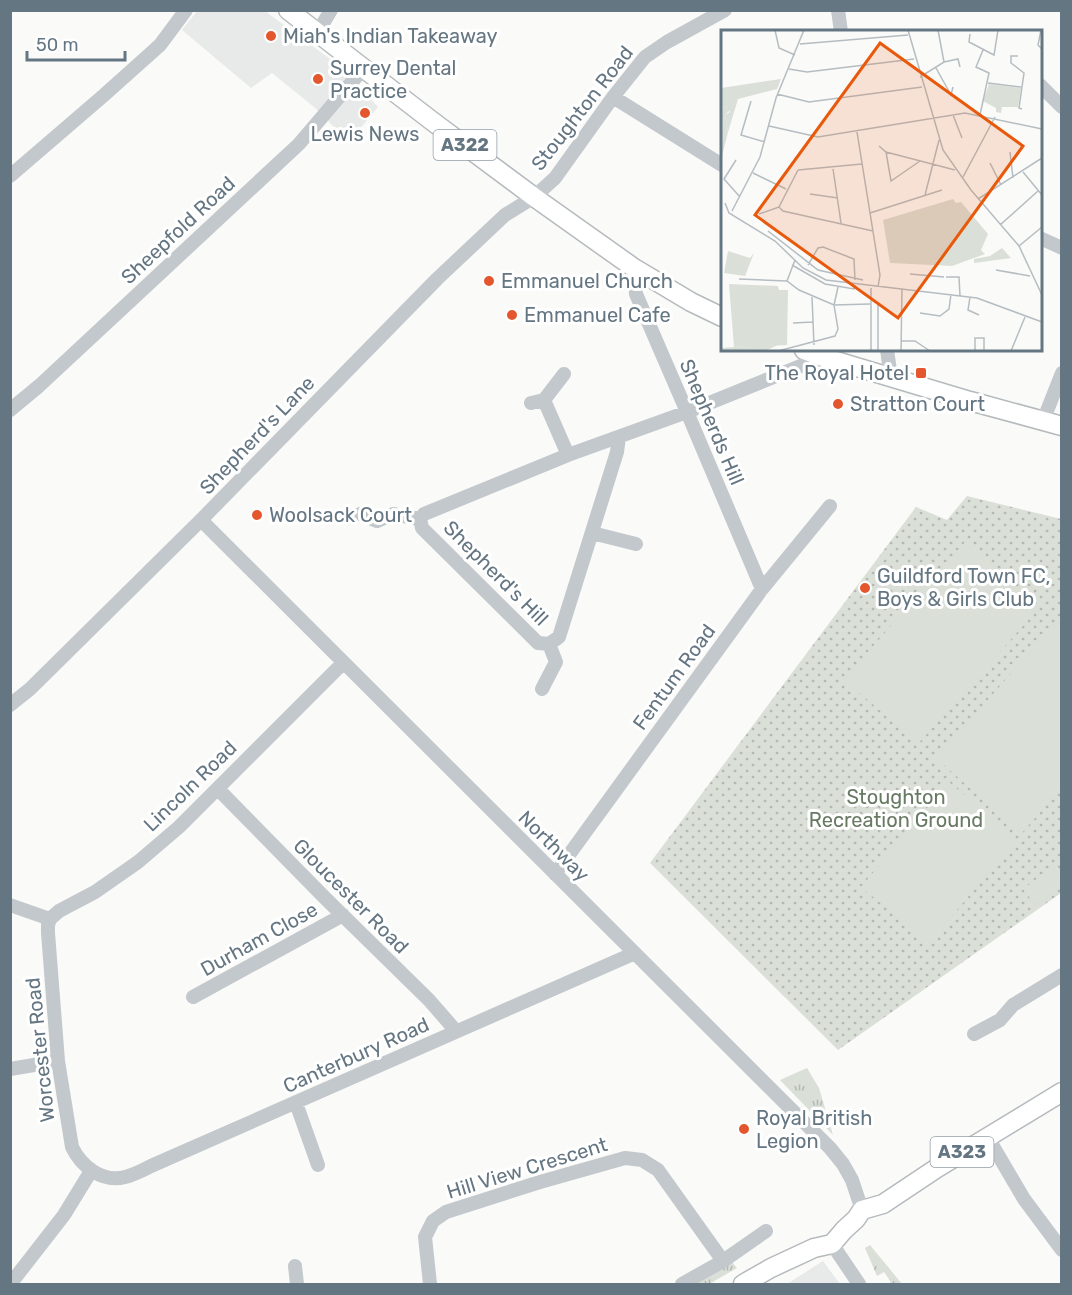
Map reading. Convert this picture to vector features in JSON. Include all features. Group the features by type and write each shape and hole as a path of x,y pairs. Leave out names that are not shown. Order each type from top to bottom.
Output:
{"main road":[{"name":"A322","path":"288,10 534,197 634,268 681,297 721,316"},
{"path":"807,351 970,401 1062,426"},
{"name":"A323","path":"743,1284 814,1248 832,1244 862,1210 883,1204 987,1136 1062,1092"}],"street":[{"path":"10,176 160,45 186,10"},
{"path":"318,32 331,10"},
{"name":"Stoughton Road","path":"534,197 555,178 613,97 645,57 666,42 725,10"},
{"path":"838,10 842,30"},
{"name":"Sheepfold Road","path":"10,410 299,144 363,69"},
{"path":"1042,86 1062,107"},
{"path":"613,97 721,164"},
{"name":"Shepherd's Lane","path":"10,705 30,689 201,520 437,279 505,215 534,197"},
{"path":"1042,238 1062,248"},
{"name":"Shepherds Hill","path":"634,268 636,294 762,589"},
{"path":"887,351 891,377"},
{"name":"Shepherd's Hill","path":"619,437 617,452 558,638 549,644 538,643 422,528 420,519 424,514 568,455 687,412 823,357"},
{"path":"1043,421 1062,373"},
{"path":"564,374 537,402 568,455"},
{"name":"Fentum Road","path":"555,874 762,589 830,506"},
{"path":"360,514 377,521 393,514 420,519"},
{"name":"Northway","path":"201,520 830,1148 852,1180 862,1210"},
{"path":"592,533 636,544"},
{"path":"542,689 556,662 549,644"},
{"name":"Lincoln Road","path":"50,919 59,911 95,892 138,862 179,827 343,663"},
{"name":"Gloucester Road","path":"218,789 429,1000 456,1031"},
{"path":"10,905 50,919"},
{"name":"Durham Close","path":"193,998 343,915"},
{"name":"Worcester Road","path":"50,919 48,933 58,1061 72,1147 83,1165 91,1171"},
{"name":"Canterbury Road","path":"91,1171 108,1177 124,1178 635,954"},
{"path":"974,1034 1000,1020 1013,1005 1062,975"},
{"path":"10,1069 58,1061"},
{"path":"296,1103 318,1165"},
{"path":"987,1136 1024,1199 1062,1250"},
{"name":"Hill View Crescent","path":"430,1284 426,1237 433,1221 446,1212 626,1158 642,1160 658,1170 723,1261"},
{"path":"15,1278 64,1215 91,1171"},
{"path":"682,1284 723,1261 766,1232"},
{"path":"832,1244 859,1284"},
{"path":"296,1266 297,1284"}],"shaded area":[{"path":"197,11 265,11 341,67 378,107 349,142 314,107 272,73 251,88 182,30"},
{"path":"823,1261 840,1284 787,1284"}],"green space":[{"name":"Stoughton Recreation Ground","path":"967,496 1061,519 1061,893 838,1050 650,863 916,507 947,520"},
{"path":"965,542 1039,608 918,744 844,679"},
{"path":"1057,622 1062,626 1061,789 1021,834 936,758"},
{"path":"949,782 1017,839 929,943 861,887"},
{"path":"1056,864 1061,871 1061,885 1035,905 1023,889"},
{"path":"807,1068 819,1088 833,1135 780,1080"},
{"path":"870,1245 902,1284 888,1284 891,1282 884,1272 877,1276 865,1248"},
{"path":"732,1262 737,1268 709,1284 691,1284"}],"place":[{"name":"Miah's Indian Takeaway","path":"271,36"},
{"name":"Surrey Dental Practice","path":"318,79"},
{"name":"Lewis News","path":"365,113"},
{"name":"Emmanuel Church","path":"489,281"},
{"name":"Emmanuel Cafe","path":"512,315"},
{"name":"The Royal Hotel","path":"921,373"},
{"name":"Stratton Court","path":"838,404"},
{"name":"Woolsack Court","path":"257,515"},
{"name":"Guildford Town FC, Boys & Girls Club","path":"865,588"},
{"name":"Royal British Legion","path":"744,1129"}]}
